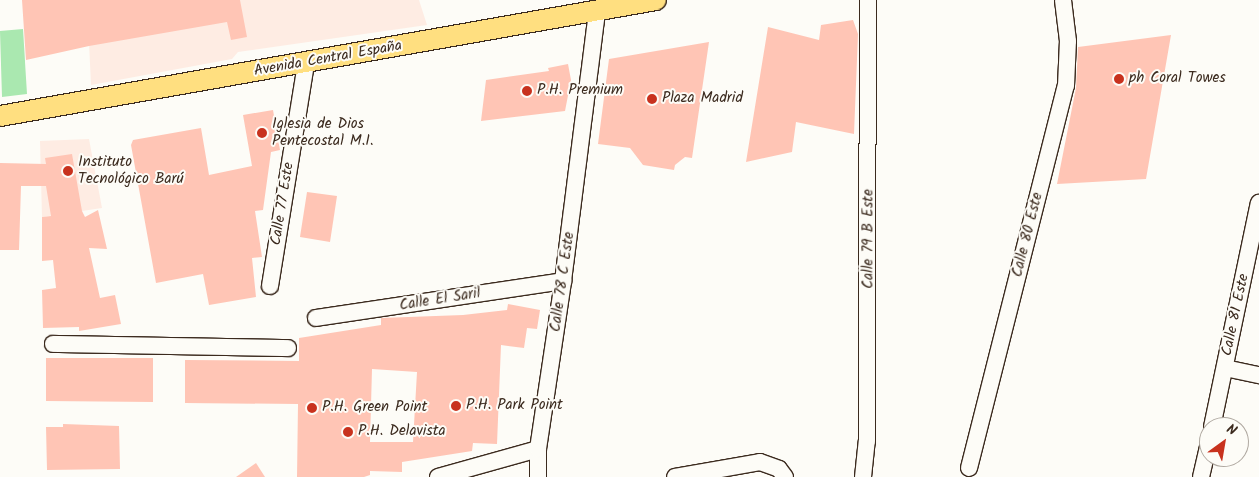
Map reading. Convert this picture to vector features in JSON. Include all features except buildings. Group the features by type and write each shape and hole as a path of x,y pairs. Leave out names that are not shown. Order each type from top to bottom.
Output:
{"main road":[{"name":"Avenida Central España","path":"0,116 306,64 656,0"}],"street":[{"name":"Calle 79 B Este","path":"863,477 868,421 868,0"},
{"name":"Calle 80 Este","path":"969,468 1066,86 1068,41 1063,0"},
{"name":"Calle 78 C Este","path":"538,477 538,449 563,281 597,11"},
{"name":"Calle 77 Este","path":"270,286 306,64"},
{"name":"Calle 81 Este","path":"1214,417 1259,203"},
{"name":"Calle El Saril","path":"316,318 563,281"},
{"path":"53,344 288,348"},
{"path":"1225,368 1259,375"},
{"path":"438,477 538,449"},
{"path":"675,477 760,462 778,469 785,477"}],"shaded area":[{"path":"87,0 419,0 427,25 238,52 232,59 91,85"},
{"name":"Instituto Tecnológico Barú","path":"89,139 102,208 42,217 40,141"}],"green space":[{"path":"23,29 27,94 2,97 0,31"}],"place":[{"name":"ph Coral Towes","path":"1119,79"},
{"name":"P.H. Premium","path":"527,91"},
{"name":"Plaza Madrid","path":"652,99"},
{"name":"Iglesia de Dios Pentecostal M.I.","path":"262,133"},
{"name":"Instituto Tecnológico Barú","path":"68,171"},
{"name":"P.H. Park Point","path":"456,406"},
{"name":"P.H. Green Point","path":"312,408"},
{"name":"P.H. Delavista","path":"348,432"}]}
